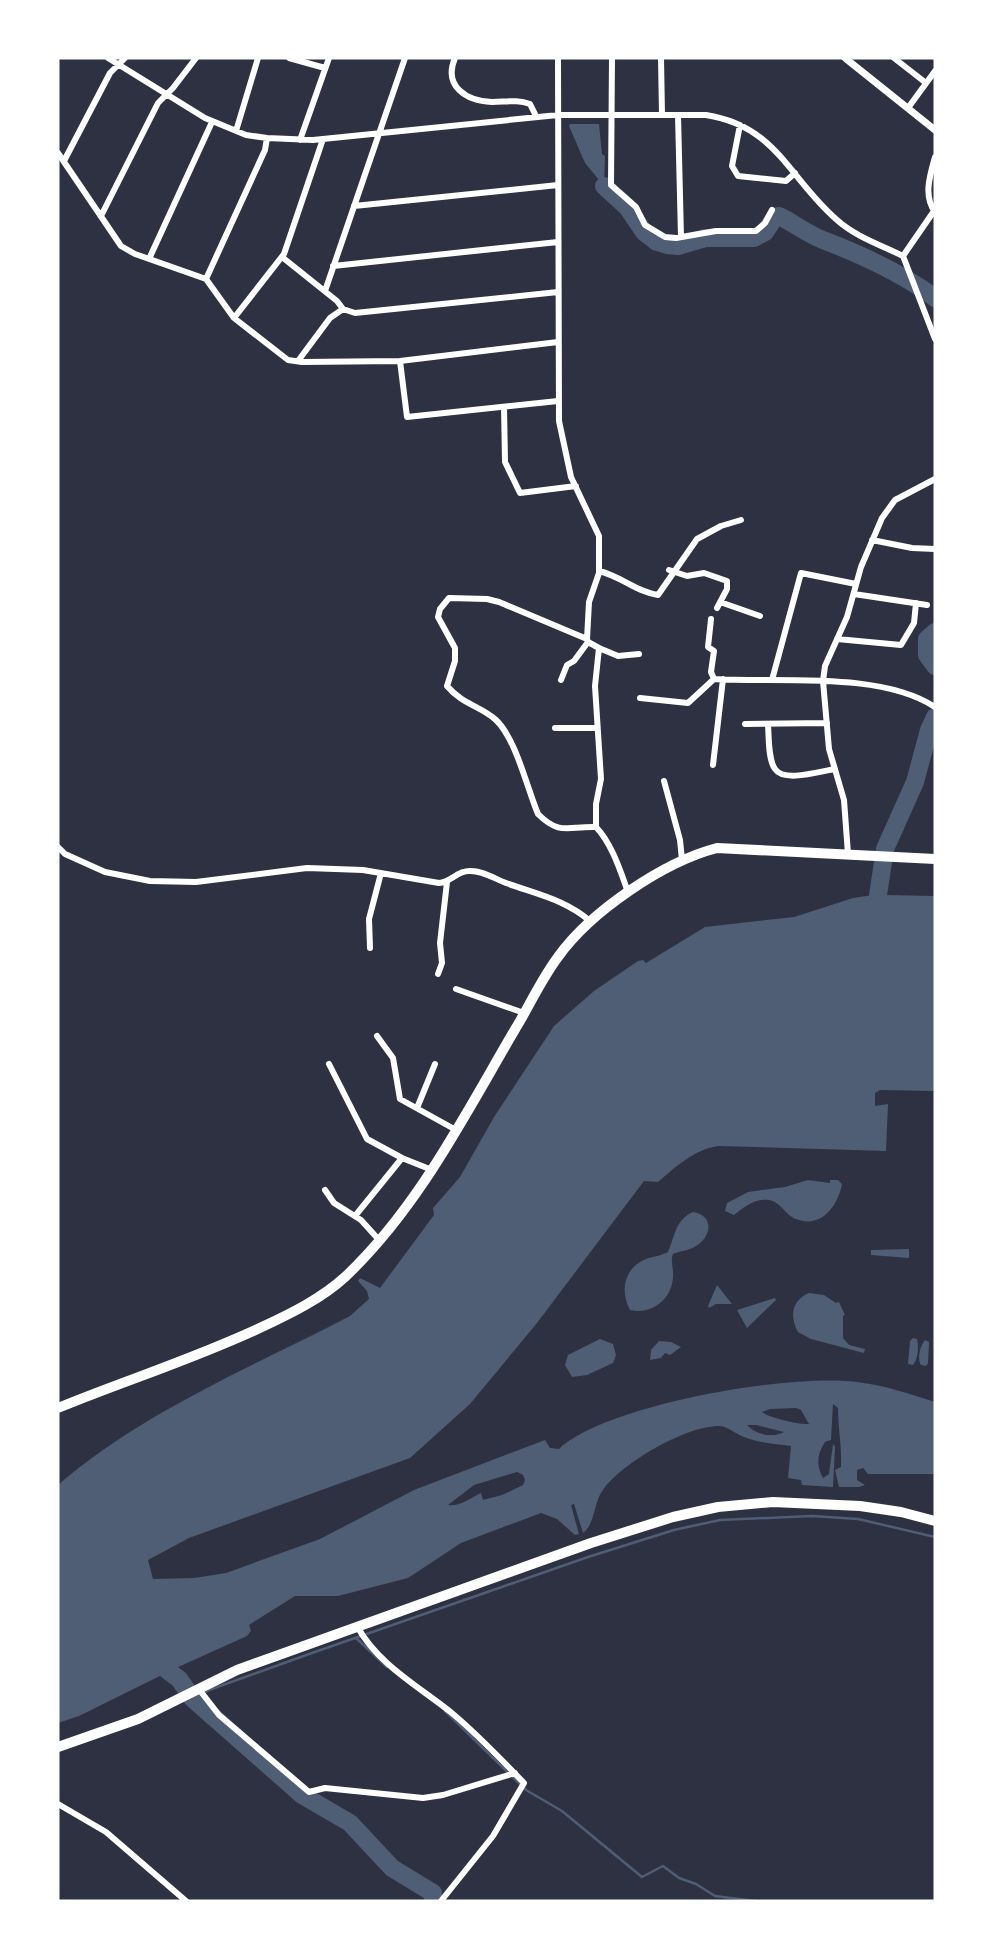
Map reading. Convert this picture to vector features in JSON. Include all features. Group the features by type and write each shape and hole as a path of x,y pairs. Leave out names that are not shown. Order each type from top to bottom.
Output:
{"main road":[{"path":"58,1408 211,1350 294,1311 344,1278 380,1241 417,1193 558,956 591,922 628,892 682,860 717,848 935,859"},
{"path":"58,1747 138,1719 237,1670 591,1543 673,1517 718,1507 774,1502 860,1506 901,1512 935,1521"}],"street":[{"path":"108,58 165,96 212,122 267,138 323,139 558,115 678,115 722,118 740,125 771,145 838,222 859,236 903,256 935,339"},
{"path":"64,161 110,73 125,58"},
{"path":"101,216 158,103 196,58"},
{"path":"236,131 258,58"},
{"path":"289,58 325,68"},
{"path":"300,140 328,58"},
{"path":"325,291 405,58"},
{"path":"455,58 451,67 451,80 458,90 482,100 521,100 530,104 535,114"},
{"path":"558,58 559,421 571,477 599,536 599,571 589,602 588,640 567,665 561,680"},
{"path":"612,58 611,185 636,207 645,225 664,237 716,231 756,231 765,223 772,210"},
{"path":"661,58 662,115"},
{"path":"845,58 935,130"},
{"path":"894,58 926,83"},
{"path":"908,108 935,71"},
{"path":"678,115 681,237"},
{"path":"149,259 212,122"},
{"path":"740,125 732,166 738,176 786,181 795,173"},
{"path":"206,278 265,150 267,138"},
{"path":"234,318 282,257 323,139"},
{"path":"58,153 121,246 149,259 206,278 234,318 288,360 400,360 558,342"},
{"path":"903,256 934,212 929,202 929,187 935,157"},
{"path":"354,206 558,185"},
{"path":"334,265 558,242"},
{"path":"282,257 343,309 355,313 558,292"},
{"path":"298,361 330,318 343,309"},
{"path":"400,360 407,417 558,401"},
{"path":"504,407 505,462 520,493 576,486"},
{"path":"848,854 844,800 830,750 825,666 847,617 856,584 882,518 895,500 935,479"},
{"path":"599,571 617,576 638,591 660,594 671,571 692,544 721,526 741,520"},
{"path":"872,540 935,550"},
{"path":"671,571 687,576 704,573 727,581 727,589 719,605 760,616"},
{"path":"772,680 802,573 856,584"},
{"path":"853,594 927,605"},
{"path":"596,827 560,829 547,823 538,814 509,735 490,715 456,696 447,686 455,661 455,648 438,617 449,598 487,600 588,640 618,656 639,654"},
{"path":"837,639 901,645 914,623 916,603"},
{"path":"710,619 708,647 715,651 711,672 714,679"},
{"path":"599,648 595,686 601,779 596,804 596,827 611,851 628,892"},
{"path":"640,698 688,703 714,679 824,681 897,689 934,706"},
{"path":"713,765 723,679"},
{"path":"745,724 827,723"},
{"path":"768,724 773,768 780,775 794,776 835,769"},
{"path":"555,727 597,728"},
{"path":"664,781 680,840 682,860"},
{"path":"58,847 65,854 105,872 150,881 195,883 307,868 363,870 425,881 447,882"},
{"path":"438,974 442,962 440,943 447,882 455,875 468,871 481,873 578,910 591,922"},
{"path":"370,948 369,919 381,873"},
{"path":"456,989 524,1013"},
{"path":"377,1036 393,1058 400,1099 456,1130"},
{"path":"329,1064 367,1139 432,1170"},
{"path":"417,1108 435,1064"},
{"path":"355,1216 402,1158"},
{"path":"325,1191 334,1203 355,1216 380,1241"},
{"path":"357,1626 366,1643 380,1658 454,1715 524,1783 493,1836 440,1901"},
{"path":"190,1691 309,1792 325,1788 423,1798 443,1796 515,1773"},
{"path":"58,1804 106,1832 186,1901"}],"water":[{"path":"570,124 599,124 602,154 605,156 604,186 585,163"},
{"path":"877,873 887,873 885,895 935,896 935,1091 880,1090 875,1093 875,1106 888,1104 886,1151 718,1146 693,1155 658,1182 644,1181 537,1323 470,1404 410,1458 189,1538 148,1560 153,1579 194,1578 226,1573 320,1539 414,1490 545,1440 550,1448 559,1449 583,1433 617,1418 657,1406 702,1395 790,1382 857,1382 935,1402 935,1474 868,1474 863,1468 857,1470 857,1480 865,1485 839,1487 835,1470 841,1467 838,1408 833,1404 831,1440 825,1442 818,1460 823,1478 829,1474 833,1444 833,1487 802,1485 801,1480 788,1478 791,1446 750,1439 722,1426 689,1432 655,1448 612,1479 597,1501 590,1524 583,1533 574,1504 571,1505 579,1534 575,1535 557,1519 541,1513 461,1543 408,1578 338,1596 295,1596 249,1625 251,1631 247,1636 176,1668 185,1686 179,1688 166,1673 79,1716 58,1723 58,1485 91,1459 162,1413 350,1316 369,1299 367,1291 358,1281 360,1278 380,1288 434,1215 433,1208 460,1177 494,1117 554,1026 594,991 638,961 643,960 646,963 705,927 794,917 853,898 873,895","holes":["796,1408 801,1410 809,1424 785,1421 762,1412","747,1425 784,1432 770,1435","517,1472 523,1475 525,1480 523,1485 502,1495 483,1500 481,1493 461,1503 448,1505 474,1485"]},
{"path":"808,1180 830,1183 830,1180 838,1180 842,1184 837,1200 827,1214 813,1221 796,1219 777,1203 769,1200 754,1202 734,1215 725,1211 727,1203 748,1192 785,1187"},
{"path":"693,1212 707,1221 708,1230 704,1240 696,1246 673,1254 672,1285 659,1304 646,1310 630,1310 625,1295 629,1273 646,1259 668,1252 682,1219"},
{"path":"909,1249 909,1258 871,1255 871,1250"},
{"path":"717,1285 732,1304 716,1304 709,1308 708,1306"},
{"path":"809,1293 824,1295 836,1303 839,1302 845,1315 843,1338 849,1345 865,1349 864,1353 811,1339 798,1332 794,1309 799,1300"},
{"path":"775,1298 776,1300 747,1328 737,1310"},
{"path":"600,1339 613,1344 616,1355 613,1363 587,1375 572,1377 565,1365 568,1355"},
{"path":"917,1339 918,1349 913,1365 908,1364 910,1341"},
{"path":"925,1340 929,1342 926,1366 921,1365 919,1359"},
{"path":"659,1341 671,1342 681,1347 670,1355 665,1353 661,1358 650,1360 651,1350"}],"waterway":[{"path":"604,186 627,207 644,232 657,242 678,246 705,238 754,238 765,232 775,217 779,216 817,238 867,258 935,298"},
{"path":"935,632 927,639 927,655 935,666"},
{"path":"878,895 885,849 915,782 935,717"},
{"path":"193,1699 209,1690 312,1653 588,1557 674,1530 720,1520 812,1516 858,1519 935,1537"},
{"path":"356,1638 387,1667"},
{"path":"168,1671 179,1679 193,1699 302,1795 350,1823 392,1868 433,1893 433,1901"},
{"path":"445,1711 526,1790 562,1811 642,1877 663,1866 679,1878 696,1884 715,1896 755,1901"}]}
